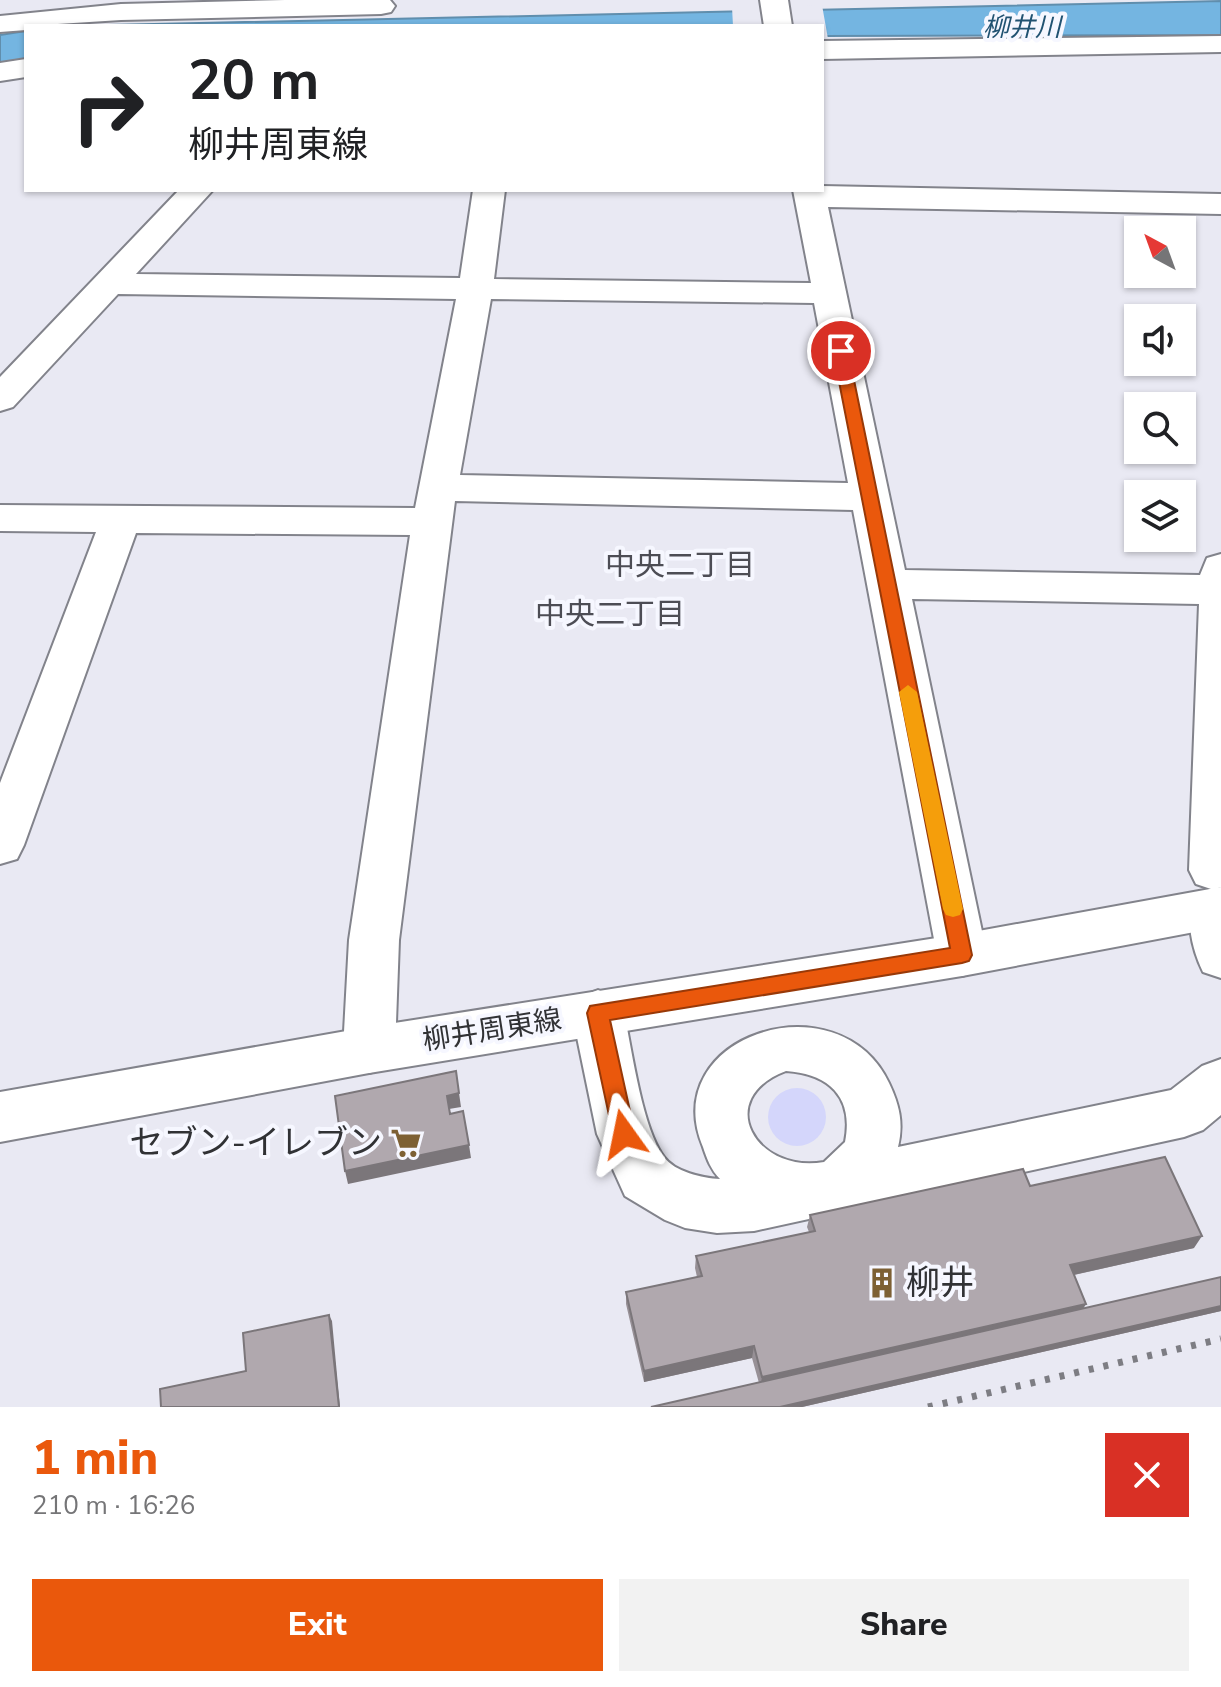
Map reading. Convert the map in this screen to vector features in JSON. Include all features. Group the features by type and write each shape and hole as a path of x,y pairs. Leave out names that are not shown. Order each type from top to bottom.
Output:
{"street":[{"path":"774,0 778,24"},
{"path":"0,24 121,12 380,12"},
{"path":"824,50 1221,44"},
{"path":"0,72 24,68"},
{"path":"0,399 195,192"},
{"path":"369,1050 374,940 436,505 475,290 489,192"},
{"path":"962,955 810,193 1221,204"},
{"path":"111,284 829,293"},
{"path":"0,518 121,519 436,505 869,497"},
{"path":"0,845 121,519"},
{"path":"886,584 1220,583 1217,911"},
{"name":"柳井周東線","path":"0,1117 369,1050 1217,911"},
{"path":"598,1013 624,1134 645,1177 685,1201 717,1206 754,1204 1184,1112 1221,1083"}],"shaded area":[{"path":"797,1088 818,1096 826,1117 818,1138 797,1146 776,1138 768,1117 776,1096"}],"water":[{"name":"柳井川","path":"1221,1 1221,35 824,36 824,24 156,24"},
{"path":"24,31 24,62 0,65 0,35"}],"pier":[{"path":"822,5 828,39 824,39 824,24 733,24 732,7"}],"building":[{"name":"セブン-イレブン","path":"456,1071 459,1093 447,1096 450,1114 463,1111 469,1145 345,1171 335,1096"},
{"name":"柳井","path":"1165,1157 1202,1236 1070,1265 1086,1304 762,1377 754,1346 644,1371 626,1292 702,1276 696,1256 815,1231 810,1215 1023,1169 1030,1186"},
{"path":"1221,1277 1221,1306 780,1407 651,1407"},
{"path":"329,1315 339,1407 161,1407 160,1389 246,1371 243,1333"}],"railway":[{"path":"928,1407 1221,1339"}],"slow traffic":[{"path":"908,692 953,909"}],"place":[{"name":"セブン-イレブン","path":"406,1143"},
{"name":"柳井","path":"882,1283"}],"district":[{"name":"中央二丁目","path":"680,565"},
{"name":"中央二丁目","path":"610,614"}],"route":[{"path":"624,1134 598,1013 962,955 841,351"}]}
